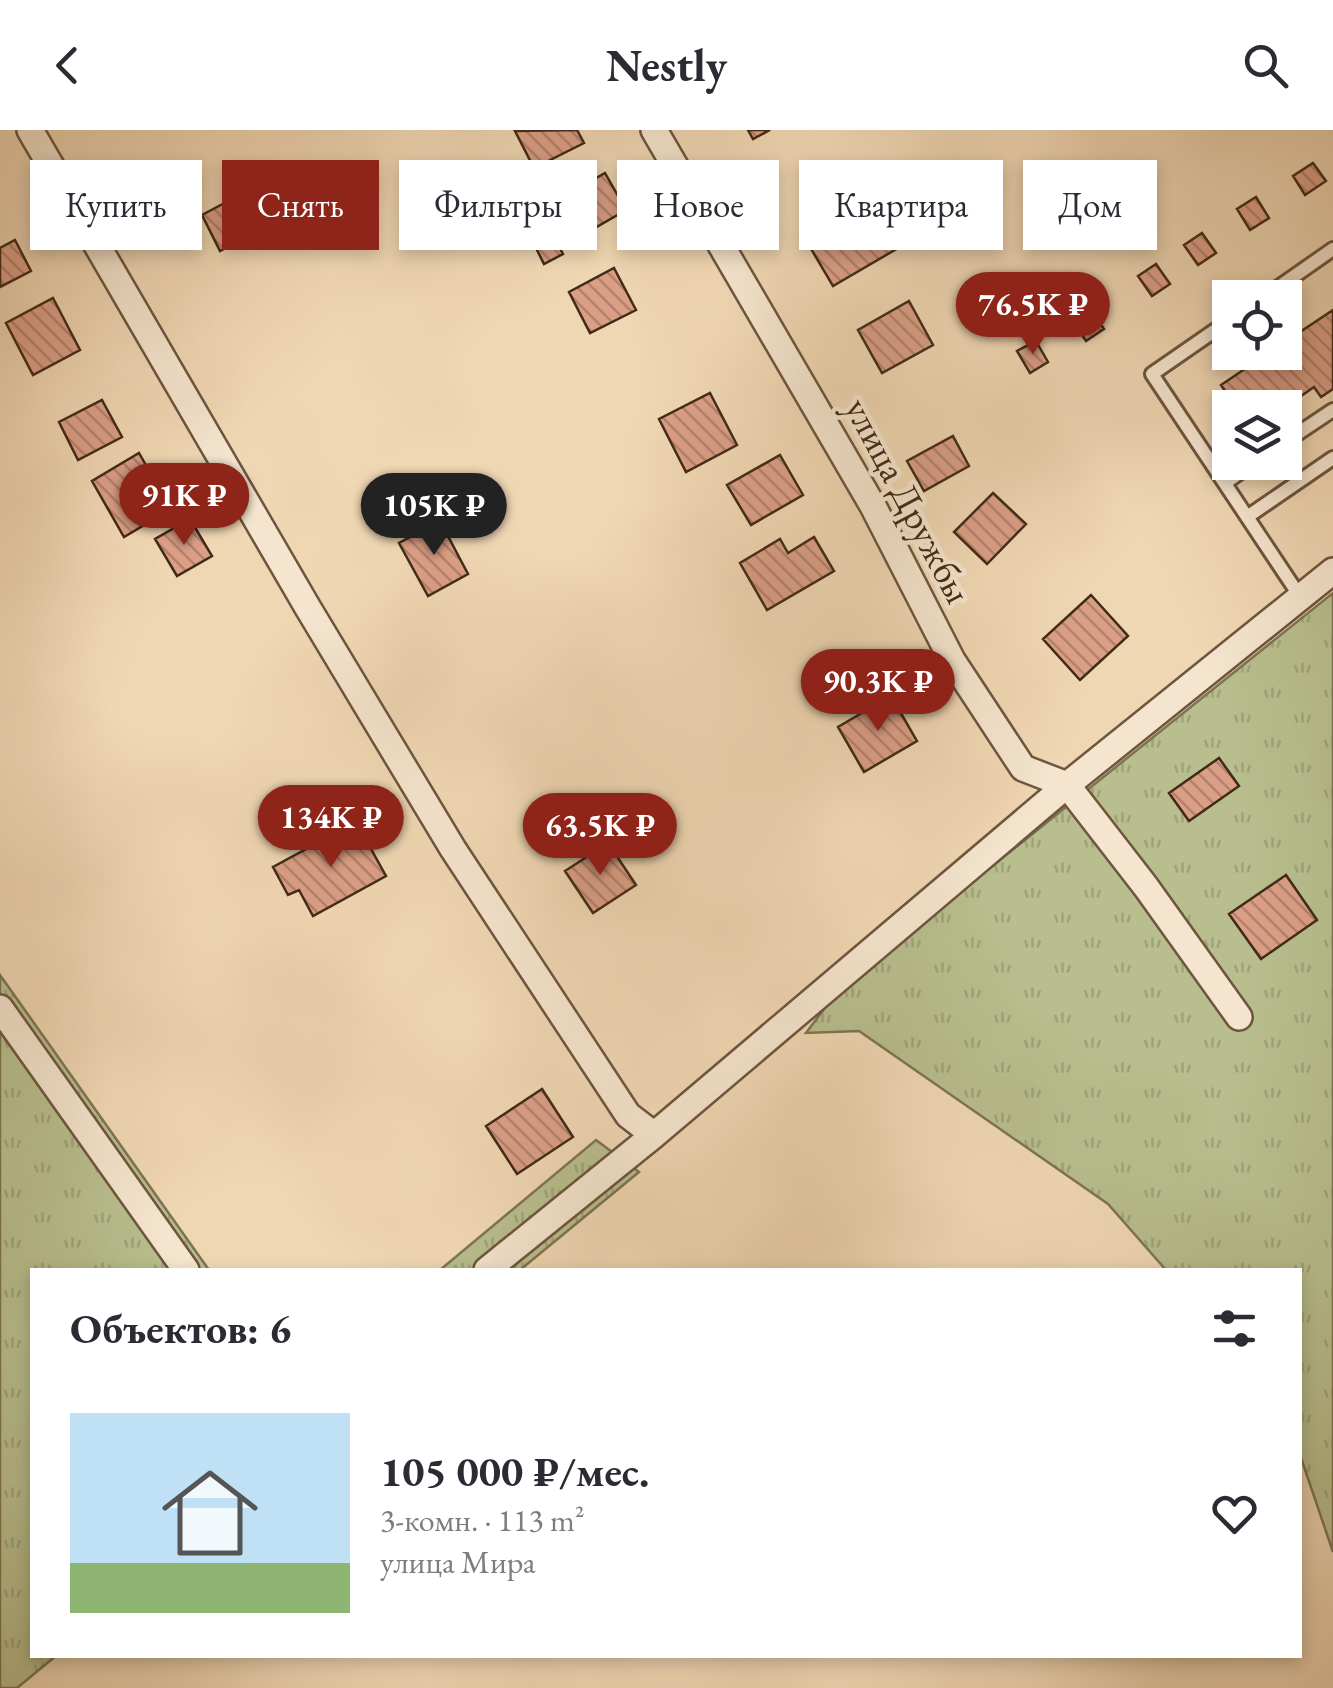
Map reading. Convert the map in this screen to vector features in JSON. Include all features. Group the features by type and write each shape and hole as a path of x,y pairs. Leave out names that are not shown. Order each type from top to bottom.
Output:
{"street":[{"path":"30,130 308,608 454,849 628,1115 654,1135"},
{"name":"улица Дружбы","path":"654,130 873,506 952,660 1023,768 1067,785 1240,1017"},
{"path":"489,1268 654,1135 1067,785 1333,571"},
{"path":"0,1008 185,1268"}],"lane":[{"path":"1289,280 1333,249"},
{"path":"1212,332 1152,374 1301,598"},
{"path":"1302,431 1333,410"},
{"path":"1248,517 1333,458"},
{"path":"1225,483 1229,480"}],"green space":[{"path":"1333,593 1333,1552 1302,1461 1302,1268 1164,1268 1108,1204 859,1031 806,1033 839,989"},
{"path":"0,975 208,1268 30,1268 30,1658 53,1658 17,1688 0,1688"},
{"path":"596,1140 639,1172 522,1268 442,1268"}],"building":[{"path":"577,130 584,143 550,160 530,160 515,131"},
{"path":"748,130 770,130 753,139"},
{"path":"1313,163 1326,181 1305,195 1293,176"},
{"path":"605,173 617,194 617,215 597,227 597,178"},
{"path":"1256,197 1269,218 1250,230 1237,209"},
{"path":"222,204 222,250 220,251 202,215"},
{"path":"1202,233 1216,253 1198,265 1184,245"},
{"path":"15,240 31,271 0,287 0,248"},
{"path":"537,250 561,250 563,254 544,264"},
{"path":"812,250 895,250 833,286"},
{"path":"1156,264 1170,284 1152,296 1138,276"},
{"path":"614,268 636,310 590,333 569,292"},
{"path":"53,298 80,350 33,375 6,323"},
{"path":"909,301 933,345 882,373 858,330"},
{"path":"1090,309 1104,329 1086,341 1073,321"},
{"path":"1333,310 1333,389 1321,397 1314,387 1302,395 1302,390 1224,390 1221,385 1243,370 1302,370 1302,331"},
{"path":"1036,341 1048,362 1030,373 1017,351"},
{"path":"710,393 737,445 686,472 659,419"},
{"path":"102,400 122,437 78,460 59,422"},
{"path":"953,436 969,466 924,491 907,461"},
{"path":"139,453 171,509 124,537 92,481"},
{"path":"780,455 803,495 751,525 727,485"},
{"path":"993,493 1026,524 987,564 954,532"},
{"path":"190,519 212,556 177,576 155,539"},
{"path":"440,521 468,574 428,596 399,543"},
{"path":"814,537 834,571 767,610 740,563 780,539 788,553"},
{"path":"1091,595 1128,636 1080,680 1043,639"},
{"path":"891,696 917,741 864,772 838,727"},
{"path":"1219,758 1239,786 1189,821 1169,793"},
{"path":"356,822 386,876 313,916 299,890 288,895 273,867"},
{"path":"608,843 636,885 593,913 565,871"},
{"path":"1286,875 1317,920 1261,959 1229,914"},
{"path":"542,1089 573,1137 517,1174 486,1126"}]}
